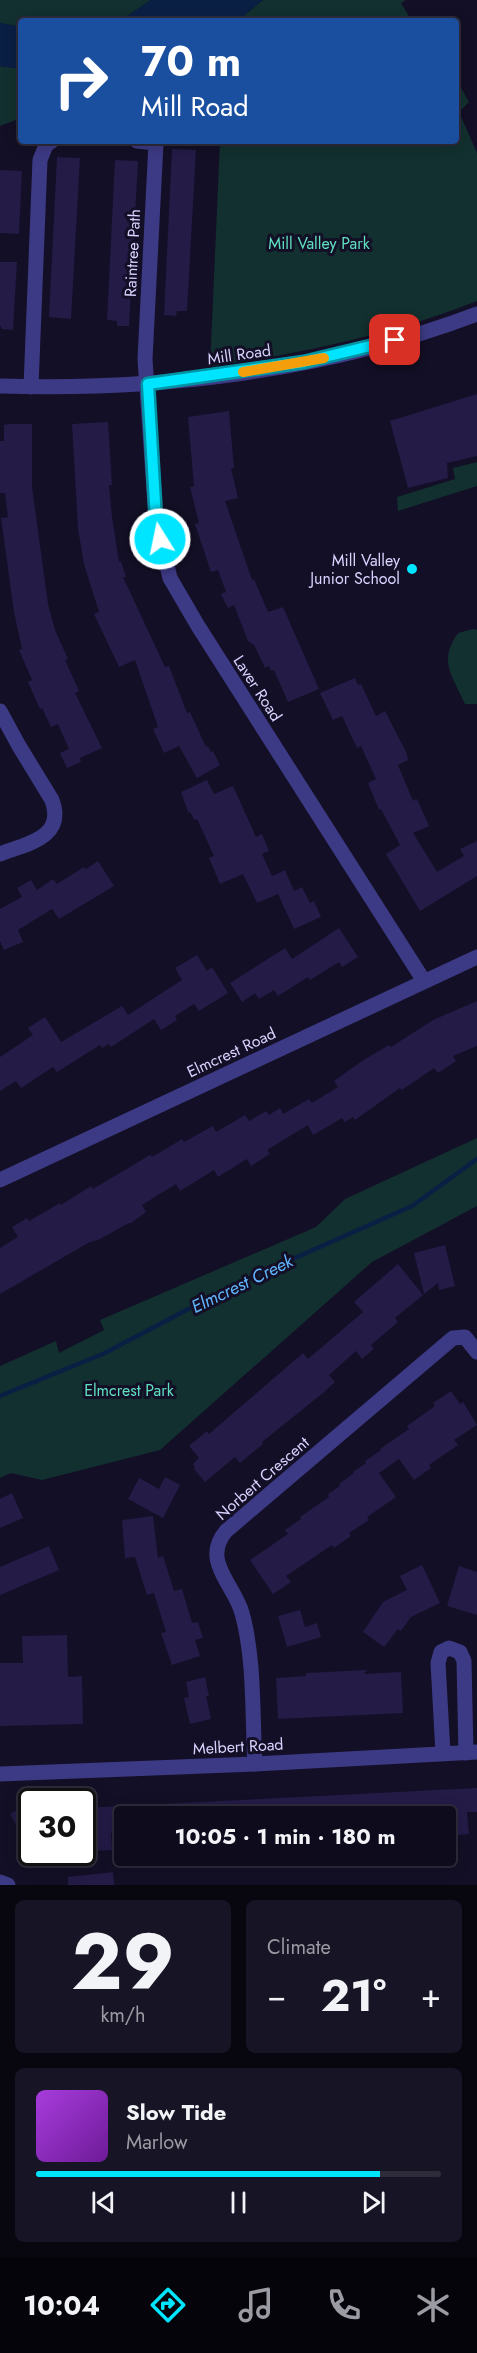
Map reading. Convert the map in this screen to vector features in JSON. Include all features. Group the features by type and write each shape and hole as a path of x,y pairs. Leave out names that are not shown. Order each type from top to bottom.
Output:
{"street":[{"path":"31,387 40,160 48,144"},
{"name":"Raintree Path","path":"148,384 145,359 156,144"},
{"name":"Mill Road","path":"0,386 148,384 257,370 348,353 477,314"},
{"name":"Laver Road","path":"148,384 156,520 170,578 198,626 424,981"},
{"path":"0,711 56,809 50,831 42,838 0,854"},
{"name":"Elmcrest Road","path":"0,1180 477,957"},
{"name":"Norbert Crescent","path":"255,1764 246,1628 236,1596 218,1563 217,1544 226,1531 453,1338 465,1336 477,1352"},
{"path":"443,1753 438,1663 441,1653 449,1648 460,1652 464,1661 472,1752"},
{"name":"Melbert Road","path":"0,1774 255,1764 472,1752"},
{"path":"0,1882 8,1885"}],"green space":[{"path":"0,0 151,0 124,18 18,18 18,26 0,23"},
{"path":"263,0 406,0 401,3 410,18 241,18"},
{"path":"0,66 18,69 18,119 0,126"},
{"name":"Mill Valley Park","path":"459,84 469,102 459,112"},
{"name":"Mill Valley Park","path":"459,112 477,153 477,301 412,324 345,342 210,367 220,144 459,144"},
{"path":"477,462 477,486 398,511 397,497 455,479 453,468"},
{"path":"477,630 477,704 465,704 452,676 448,660 452,643 458,633"},
{"name":"Elmcrest Park","path":"477,1138 477,1206 372,1262 160,1450 42,1480 11,1473 0,1478 0,1366 56,1341 59,1353 104,1330 100,1320 316,1227 345,1199"}],"water":[{"path":"151,0 263,0 241,18 124,18"},
{"path":"0,23 18,26 18,69 0,66"}],"building":[{"path":"172,149 196,150 187,311 177,311 176,316 164,315"},
{"path":"57,157 80,158 71,319 49,317"},
{"path":"115,160 138,161 129,326 117,326 117,321 107,320"},
{"path":"0,170 22,171 19,234 0,233"},
{"path":"0,262 17,262 13,330 2,329 0,325"},
{"path":"477,394 477,456 447,463 448,478 408,488 390,421"},
{"path":"229,411 234,468 231,468 238,498 225,501 252,580 254,579 268,612 283,607 319,689 288,702 274,670 271,671 269,666 265,668 254,645 248,641 234,605 228,608 221,594 226,592 218,570 211,572 195,524 199,523 190,487 194,486 188,417"},
{"path":"108,422 112,517 119,562 121,561 126,577 123,577 165,667 169,666 187,713 190,712 206,747 208,746 211,752 213,751 220,765 197,778 179,746 164,753 153,729 158,727 135,660 119,667 94,614 99,612 84,564 78,529 72,424"},
{"path":"32,424 32,487 48,604 55,630 68,659 65,660 79,691 75,693 102,748 80,758 81,762 67,768 60,753 69,749 58,724 51,727 42,708 40,709 28,682 32,680 19,650 22,649 14,612 1,518 8,517 5,493 0,493 0,441 4,441 4,425"},
{"path":"355,678 358,685 361,684 376,716 385,711 407,754 408,760 398,765 413,801 417,799 429,826 413,833 437,872 464,856 460,849 477,841 477,876 420,911 386,854 400,845 381,809 379,810 368,783 376,779 361,746 357,748 342,716 333,720 320,693"},
{"path":"207,780 214,794 233,786 256,837 262,834 269,851 262,854 272,876 285,870 294,891 302,887 310,903 314,901 321,917 294,929 278,894 257,903 243,874 220,884 209,858 214,856 197,819 194,820 188,812 181,792"},
{"path":"98,861 114,886 59,919 52,909 18,930 23,942 4,950 0,941 0,909 22,897 17,888 31,880 37,890 53,879 57,884"},
{"path":"339,928 358,957 342,967 339,962 310,980 308,977 278,996 274,990 259,999 255,993 242,1002 230,983 285,948 292,959"},
{"path":"197,955 207,971 212,967 228,993 199,1011 194,1004 175,1016 177,1020 161,1030 154,1019 111,1047 109,1044 102,1048 100,1045 57,1072 53,1067 21,1088 16,1081 0,1091 0,1057 33,1035 28,1028 45,1017 61,1042 122,1006 128,1015 182,980 175,968"},
{"path":"477,1001 477,1046 453,1056 456,1061 438,1073 434,1068 402,1090 400,1088 355,1120 353,1117 345,1122 342,1118 313,1135 308,1125 267,1150 270,1154 251,1166 247,1159 218,1177 214,1170 180,1191 176,1184 142,1205 146,1212 131,1223 88,1243 0,1294 0,1248 18,1237 12,1227 27,1218 29,1221 60,1203 61,1205 91,1186 93,1189 150,1155 152,1157 182,1139 184,1142 213,1126 216,1132 245,1115 249,1121 266,1111 269,1115 280,1108 283,1114 309,1099 312,1103 338,1087 334,1081 362,1061 389,1045 391,1047 433,1020"},
{"path":"445,1245 455,1286 439,1290 438,1283 424,1294 414,1253"},
{"path":"398,1264 423,1295 395,1318 398,1322 371,1345 374,1349 362,1359 356,1351 329,1375 335,1382 323,1393 262,1442 263,1444 240,1463 235,1457 205,1482 194,1469 193,1464 199,1458 189,1446 207,1431 209,1434 303,1353 308,1359 363,1312 354,1302"},
{"path":"451,1391 460,1404 463,1402 477,1425 454,1440 458,1445 429,1465 431,1468 414,1480 399,1459 379,1473 396,1497 367,1517 369,1520 349,1533 351,1536 334,1548 332,1545 286,1576 291,1582 273,1594 250,1560 288,1534 285,1530 329,1497 328,1494 366,1463 365,1461 409,1429 407,1426 435,1406 433,1403"},
{"path":"165,1477 180,1485 163,1518 128,1499 139,1478 159,1489"},
{"path":"12,1493 23,1518 0,1528 0,1499"},
{"path":"153,1516 158,1558 163,1556 174,1591 182,1589 192,1623 198,1622 203,1638 195,1640 200,1656 172,1665 161,1633 166,1632 154,1593 147,1595 135,1557 125,1558 122,1520"},
{"path":"49,1546 59,1570 0,1595 0,1567"},
{"path":"422,1565 440,1603 411,1617 401,1631 398,1629 384,1647 363,1632 383,1602 407,1590 400,1576"},
{"path":"459,1566 477,1572 477,1615 447,1606"},
{"path":"300,1610 305,1627 317,1623 321,1637 287,1647 278,1616"},
{"path":"67,1635 68,1677 82,1676 83,1724 0,1726 0,1663 23,1663 22,1636"},
{"path":"367,1670 364,1674 401,1672 403,1713 278,1719 276,1678 306,1676 306,1673"},
{"path":"205,1677 211,1719 190,1724 184,1698 189,1697 186,1682"},
{"path":"477,1788 477,1812 467,1812 469,1834 456,1835 456,1806 122,1806"},
{"path":"114,1806 112,1850 96,1851 96,1807"},
{"path":"18,1810 18,1828 10,1814"},
{"path":"113,1872 114,1885 68,1885 68,1877"}],"waterway":[{"name":"Elmcrest Creek","path":"0,1396 105,1353 232,1286 412,1206 477,1159"}],"slow traffic":[{"path":"243,372 324,358"}],"place":[{"name":"Mill Valley Junior School","path":"412,569"}],"route":[{"path":"160,539 156,520 148,384 304,362 395,340"}]}
